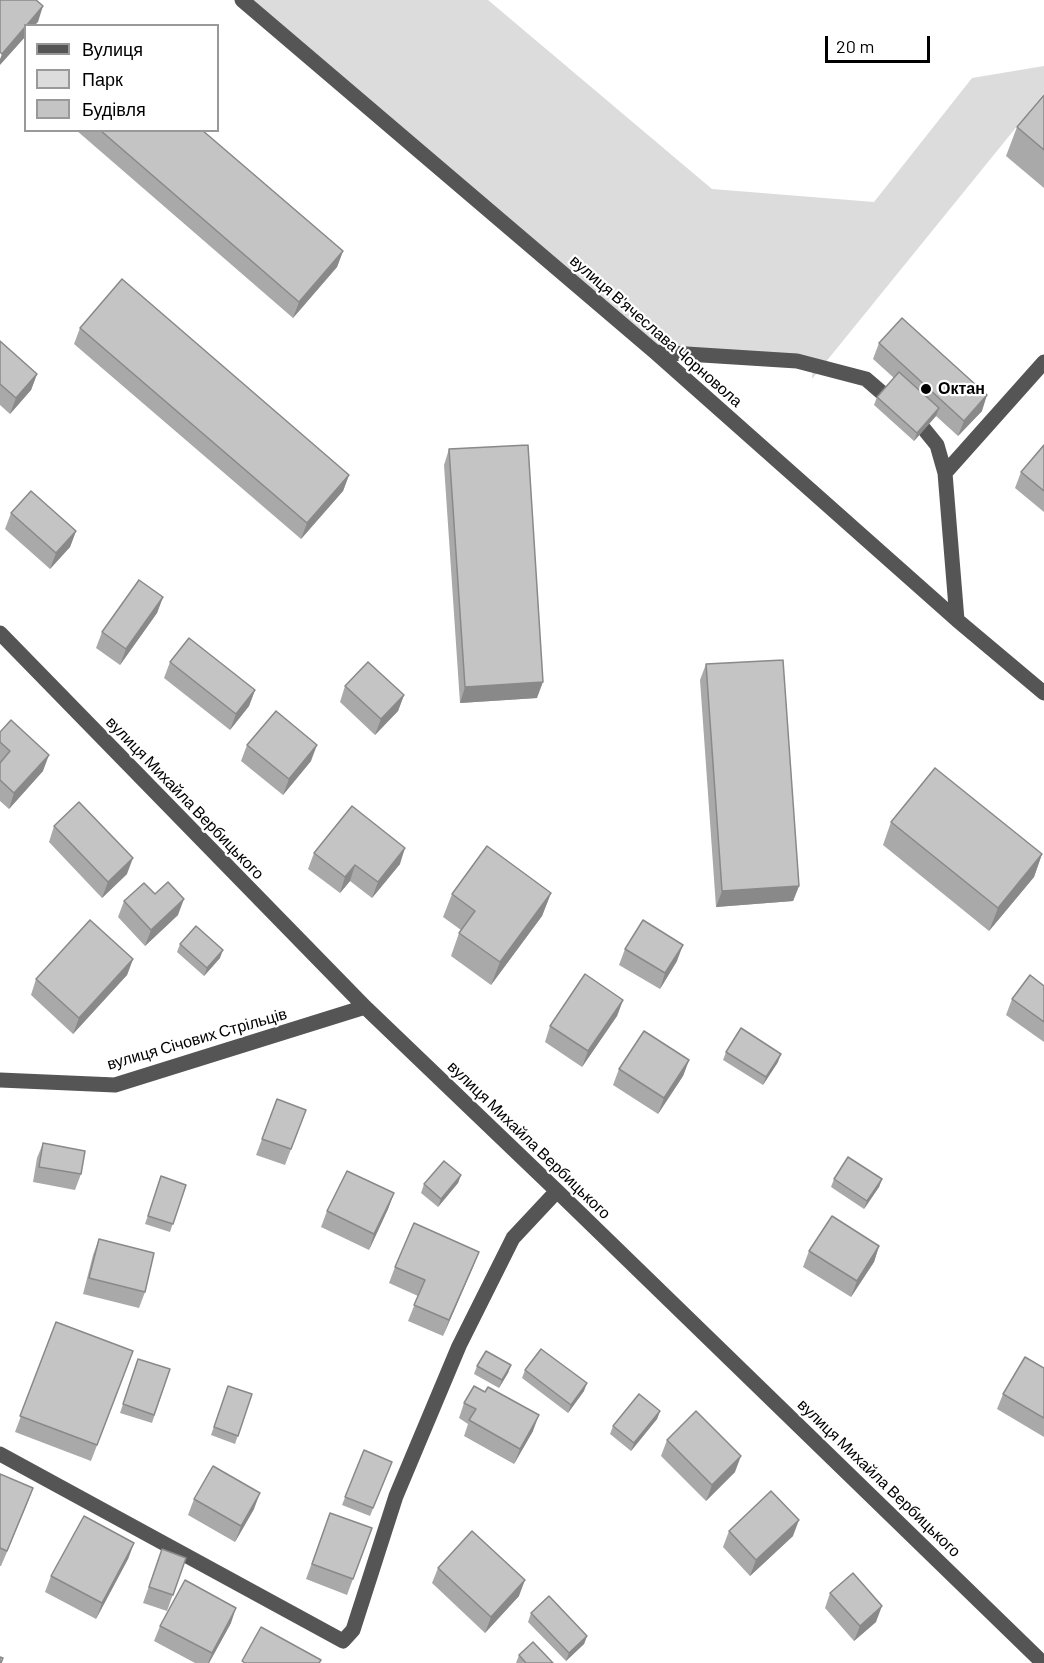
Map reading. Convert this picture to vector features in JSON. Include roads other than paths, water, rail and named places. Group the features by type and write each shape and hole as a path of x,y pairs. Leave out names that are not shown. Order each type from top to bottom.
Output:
{"street":[{"name":"вулиця В'ячеслава Чорновола","path":"242,0 655,352 957,620 1044,693"},
{"path":"655,352 797,361 866,379 924,429 937,445 945,473 957,620"},
{"path":"945,473 1044,362"},
{"name":"вулиця Михайла Вербицького","path":"0,633 364,1007 1043,1663"},
{"name":"вулиця Січових Стрільців","path":"0,1080 115,1084 364,1007"},
{"path":"0,1454 343,1641 353,1630 396,1496 459,1346 513,1238 557,1191"}],"place":[{"name":"Октан","path":"926,389"}]}
